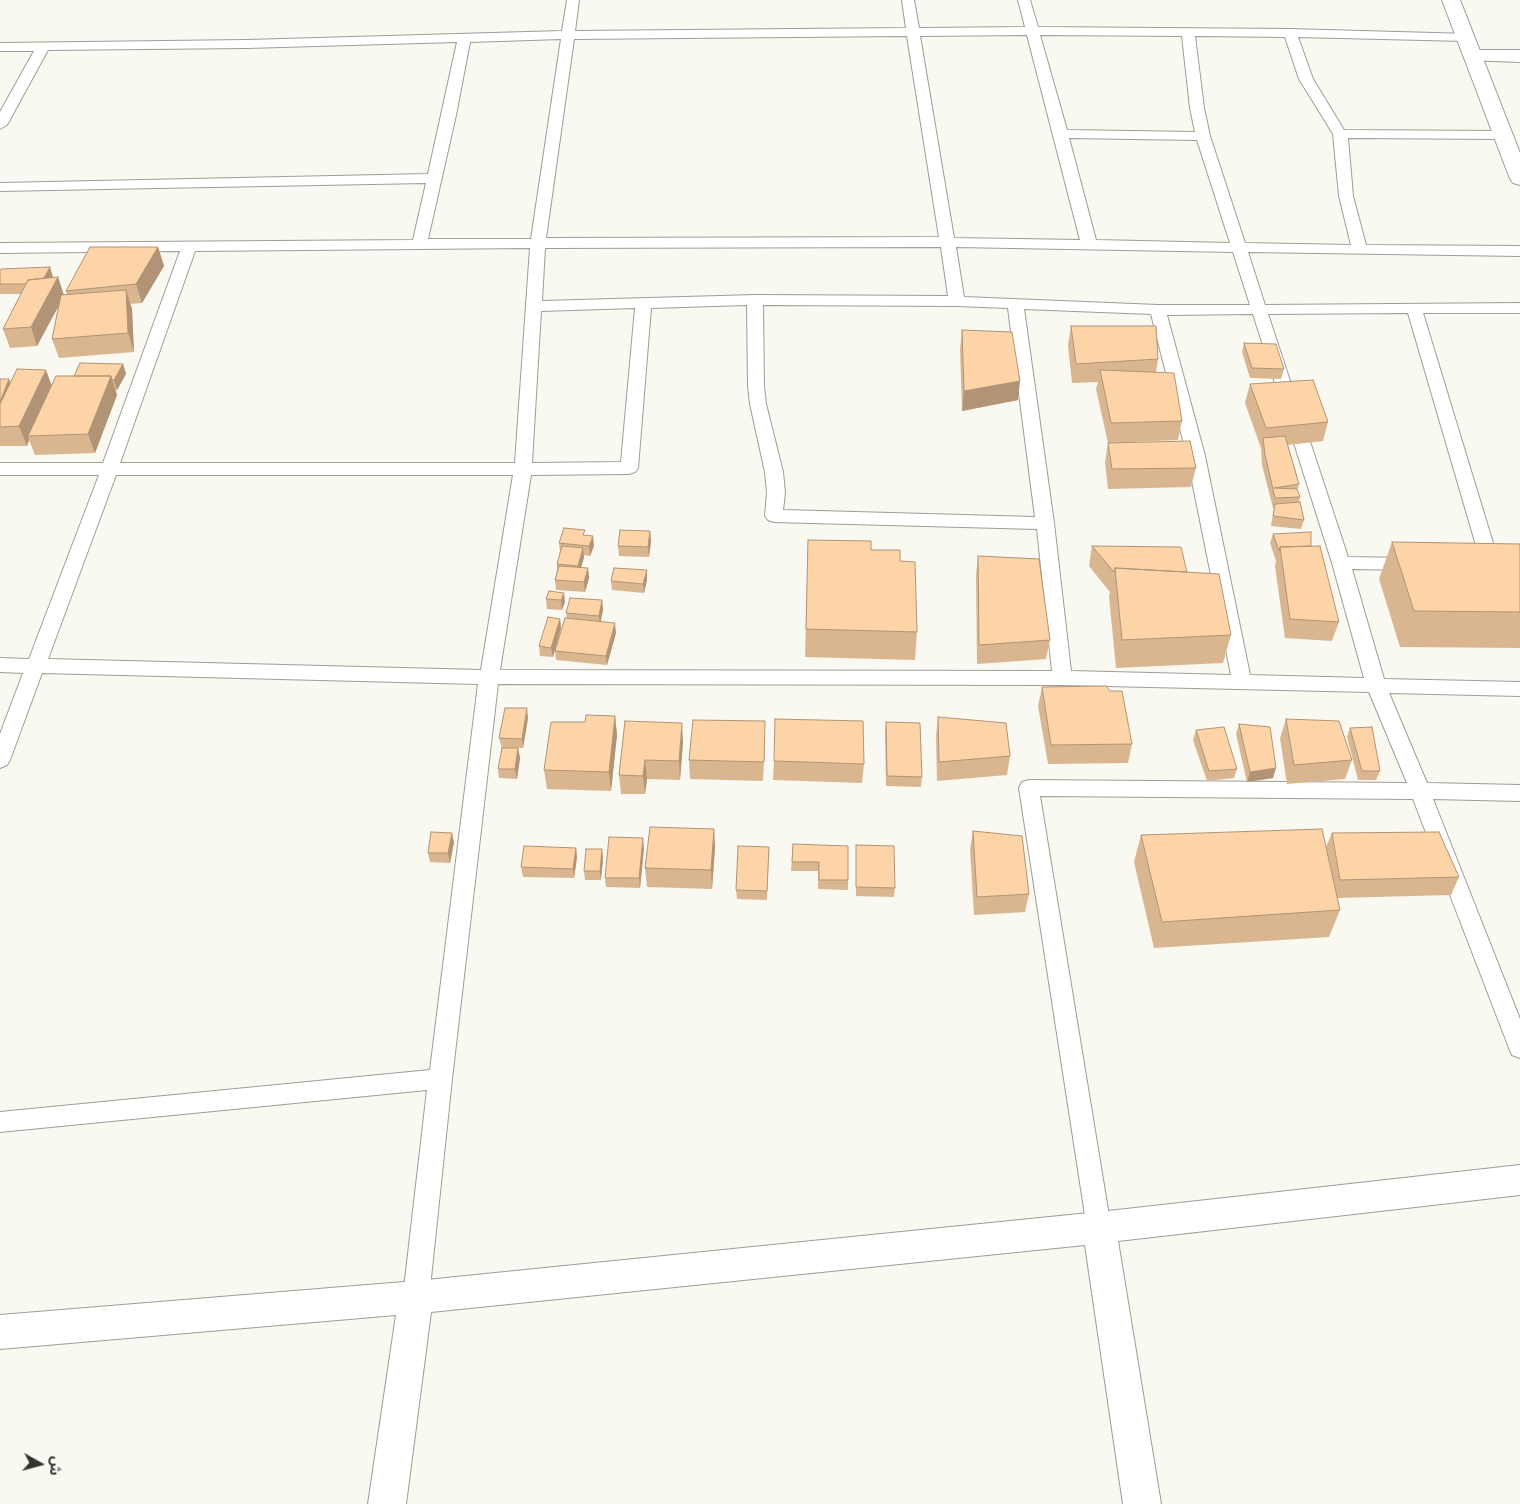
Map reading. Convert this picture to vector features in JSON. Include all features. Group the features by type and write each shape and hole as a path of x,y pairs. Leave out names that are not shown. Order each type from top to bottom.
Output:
{"street":[{"path":"1451,0 1520,179"},
{"path":"1473,56 1520,56"},
{"path":"0,1332 416,1297 1099,1228 1520,1180"},
{"path":"1099,1228 1142,1504"},
{"path":"387,1504 416,1297"}],"lane":[{"path":"416,1297 440,1079 489,677 523,469 538,243 573,0"},
{"path":"908,0 946,242 957,300"},
{"path":"1024,0 1034,31 1089,244"},
{"path":"0,47 247,44 568,35 1034,31 1290,33 1465,37"},
{"path":"1188,32 1197,108 1203,136 1341,563 1376,685 1420,790 1520,1048"},
{"path":"1290,33 1306,79 1340,134 1346,196 1360,250"},
{"path":"418,245 464,38"},
{"path":"0,125 43,47"},
{"path":"1061,134 1203,136"},
{"path":"1340,134 1503,135"},
{"path":"0,188 434,178"},
{"path":"0,248 189,248 538,243 946,242 1360,250 1520,251"},
{"path":"0,760 110,468 189,248"},
{"path":"533,306 755,300 957,300 1158,310 1520,308"},
{"path":"755,300 756,386 758,404 774,472 776,494 774,516 1045,522"},
{"path":"0,469 630,468 643,303"},
{"path":"1015,303 1045,522 1062,678"},
{"path":"1414,308 1491,566"},
{"path":"1158,310 1196,456 1242,682"},
{"path":"1341,563 1426,564"},
{"path":"1472,566 1510,567"},
{"path":"0,665 36,664 489,677 1062,678 1520,689"},
{"path":"1099,1228 1029,788 1420,790 1520,793"},
{"path":"0,1122 440,1079"}],"building":[{"path":"90,247 158,247 136,284 66,291"},
{"path":"50,267 44,278 28,280 26,284 0,284 1,269"},
{"path":"58,277 31,327 3,329 28,280"},
{"path":"126,290 128,333 52,339 61,295"},
{"path":"1071,326 1156,326 1158,359 1076,364"},
{"path":"962,330 1012,332 1020,381 964,391"},
{"path":"1244,343 1276,344 1284,369 1252,368"},
{"path":"80,363 123,364 114,380 112,380 111,376 74,376"},
{"path":"17,369 46,370 19,426 0,427 0,404"},
{"path":"1100,370 1174,373 1182,421 1111,423"},
{"path":"56,376 111,376 88,434 28,436"},
{"path":"0,379 9,379 0,402"},
{"path":"1313,380 1328,422 1266,428 1250,384"},
{"path":"1285,436 1299,484 1274,488 1297,489 1300,497 1275,498 1263,438"},
{"path":"1190,441 1196,468 1112,469 1108,443"},
{"path":"1300,502 1304,520 1273,516 1275,504"},
{"path":"564,528 585,530 583,535 593,536 589,546 559,543"},
{"path":"620,530 650,531 648,547 618,546"},
{"path":"1311,532 1311,546 1280,547 1279,551 1273,534"},
{"path":"808,540 871,541 871,550 900,550 900,561 915,562 917,632 806,629"},
{"path":"1392,542 1520,544 1520,612 1414,611"},
{"path":"562,546 583,548 578,566 557,564"},
{"path":"1092,546 1181,547 1187,572 1115,568 1114,572"},
{"path":"1320,546 1339,622 1290,619 1280,547"},
{"path":"978,556 1039,559 1050,640 979,645"},
{"path":"559,566 588,568 584,582 555,580"},
{"path":"614,568 647,570 643,584 611,581"},
{"path":"1115,568 1219,574 1231,635 1122,640"},
{"path":"549,591 564,593 561,600 546,599"},
{"path":"570,598 602,600 599,616 566,613"},
{"path":"548,617 560,619 551,648 539,646"},
{"path":"565,618 615,623 606,656 555,651"},
{"path":"1106,686 1110,691 1122,691 1132,744 1051,745 1042,687"},
{"path":"505,708 527,708 522,739 499,738"},
{"path":"586,715 615,716 609,772 544,770 551,722 585,722"},
{"path":"938,717 1006,723 1010,756 939,762"},
{"path":"775,719 863,721 864,764 774,761"},
{"path":"1286,719 1339,721 1352,760 1294,765"},
{"path":"693,720 765,721 764,762 689,760"},
{"path":"625,721 682,723 679,761 645,760 643,776 619,775"},
{"path":"886,722 920,723 922,777 887,776"},
{"path":"1239,724 1270,727 1276,768 1250,772"},
{"path":"1224,727 1237,769 1209,771 1196,730"},
{"path":"1372,727 1380,771 1362,771 1350,728"},
{"path":"502,748 518,748 515,769 498,769"},
{"path":"650,827 714,829 711,870 645,868"},
{"path":"1322,829 1340,910 1162,922 1141,835"},
{"path":"973,831 1022,836 1029,894 977,897"},
{"path":"431,832 452,833 448,853 428,853"},
{"path":"1439,832 1459,877 1340,880 1332,833"},
{"path":"609,837 643,838 639,878 605,878"},
{"path":"793,844 848,846 848,880 819,880 819,862 792,862"},
{"path":"856,845 894,846 895,888 856,887"},
{"path":"524,846 576,848 573,869 521,867"},
{"path":"738,846 769,847 767,891 736,890"},
{"path":"586,849 602,849 600,871 584,871"}]}
